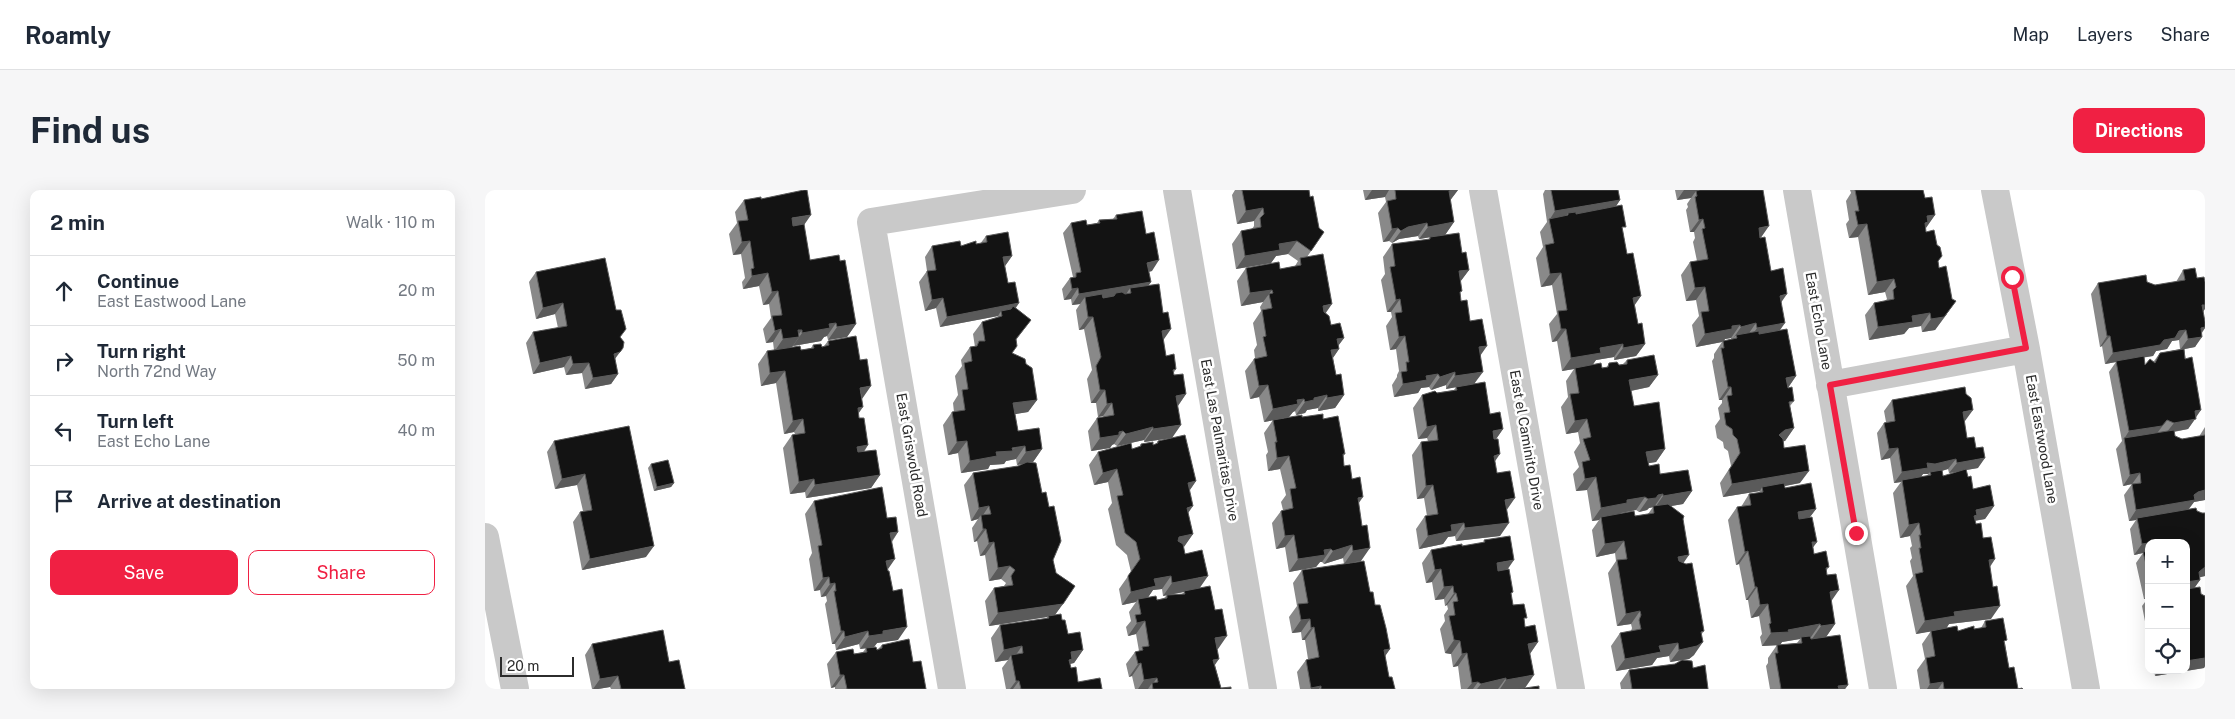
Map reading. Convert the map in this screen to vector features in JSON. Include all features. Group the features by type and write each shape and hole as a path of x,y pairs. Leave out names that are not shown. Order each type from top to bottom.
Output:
{"street":[{"name":"East Griswold Road","path":"952,689 871,222 1072,190"},
{"name":"East Las Palmaritas Drive","path":"1177,190 1263,689"},
{"name":"East el Caminito Drive","path":"1483,190 1571,689"},
{"name":"East Echo Lane","path":"1797,190 1883,689"},
{"name":"East Eastwood Lane","path":"1995,190 2026,348 2086,689"},
{"path":"1830,385 2026,348"},
{"path":"486,548 515,689"}],"building":[{"path":"807,190 811,215 792,218 793,226 804,224 810,260 839,255 840,261 845,260 856,324 837,327 836,323 829,324 830,328 802,333 802,330 798,330 799,337 783,339 781,329 775,331 772,316 782,315 778,291 772,292 768,273 752,276 751,269 754,268 750,241 742,242 738,221 748,220 744,200 761,197 761,199"},
{"path":"1242,190 1309,190 1310,197 1313,196 1319,228 1324,232 1311,251 1297,241 1279,244 1280,250 1245,256 1241,231 1261,227 1260,218 1264,214 1263,208 1246,211"},
{"path":"1395,190 1453,190 1449,191 1454,222 1428,227 1427,223 1408,227 1401,231 1398,228 1392,229 1387,201 1396,199"},
{"path":"1551,190 1618,190 1620,200 1555,211"},
{"path":"1763,190 1769,226 1759,228 1760,238 1765,237 1771,271 1783,268 1787,294 1780,296 1785,323 1757,328 1756,323 1741,327 1740,325 1732,326 1732,329 1705,334 1701,312 1709,311 1705,287 1695,288 1690,262 1708,259 1702,229 1705,228 1703,219 1699,220 1695,197 1697,196 1696,191"},
{"path":"1855,190 1923,190 1925,198 1932,197 1935,215 1927,216 1928,222 1925,223 1926,232 1934,230 1937,245 1940,247 1942,256 1938,261 1939,268 1946,266 1952,299 1956,301 1944,317 1931,319 1930,313 1912,316 1913,322 1878,327 1874,303 1894,299 1893,290 1896,287 1894,279 1877,282 1867,224 1858,225 1855,211 1859,211"},
{"path":"1622,205 1626,227 1622,227 1627,254 1633,253 1641,296 1633,298 1638,324 1642,323 1645,344 1623,348 1623,344 1600,348 1601,353 1571,358 1566,329 1561,329 1558,311 1567,310 1561,273 1550,274 1545,245 1554,243 1549,219 1568,215 1568,213 1576,212 1576,214"},
{"path":"1142,211 1146,234 1154,232 1159,260 1147,263 1151,282 1079,294 1078,288 1072,289 1070,278 1076,277 1076,273 1081,272 1071,223 1086,220 1087,225 1100,223 1099,220 1117,219 1116,215"},
{"path":"1008,232 1012,256 1003,257 1008,283 1015,282 1019,303 947,317 943,298 932,300 927,271 936,270 932,246 960,241 961,246 976,241 976,244 987,242 986,236"},
{"path":"1459,233 1462,253 1466,252 1469,270 1459,271 1462,291 1460,292 1461,301 1467,300 1470,321 1482,319 1487,346 1479,347 1483,372 1455,376 1455,372 1440,377 1438,374 1426,376 1427,380 1403,384 1401,372 1407,371 1406,362 1409,362 1405,336 1399,337 1395,313 1402,312 1400,299 1396,300 1390,267 1395,266 1392,244"},
{"path":"1323,254 1332,304 1323,306 1324,312 1329,316 1331,325 1340,323 1344,338 1337,339 1339,349 1331,350 1336,375 1341,374 1344,395 1327,398 1327,395 1305,402 1304,399 1297,400 1298,404 1273,409 1268,385 1259,386 1254,359 1267,356 1263,337 1266,336 1262,310 1272,308 1269,294 1273,293 1272,290 1250,293 1246,268 1279,262 1280,269 1301,265 1300,258"},
{"path":"605,258 616,310 621,310 626,329 620,337 624,342 623,348 620,352 614,354 618,374 593,378 589,363 573,364 571,356 540,363 533,332 567,326 563,303 543,308 536,272"},
{"path":"2195,268 2197,278 2204,277 2205,282 2205,305 2202,305 2205,327 2201,328 2202,337 2188,339 2186,330 2179,331 2175,338 2164,340 2160,345 2113,353 2110,336 2107,336 2098,283 2146,275 2147,282 2155,285 2185,280 2183,270"},
{"path":"1159,284 1163,313 1168,312 1171,329 1162,331 1166,356 1174,354 1176,369 1173,370 1174,375 1183,374 1186,394 1176,396 1181,425 1153,429 1153,427 1126,434 1123,431 1119,432 1119,435 1100,438 1097,418 1114,415 1112,403 1107,404 1105,390 1100,390 1096,366 1101,357 1093,317 1088,317 1085,297 1102,294 1103,298 1114,296 1116,293 1131,293 1130,288"},
{"path":"1013,306 1031,320 1016,339 1017,346 1012,353 1025,359 1026,364 1032,368 1037,400 1013,403 1018,431 1039,428 1042,449 1026,452 1025,446 1012,448 1013,451 996,452 997,456 970,461 967,441 957,442 952,412 965,410 962,390 968,389 964,363 972,361 970,347 977,346 979,341 985,341 982,322 1002,316 1001,311 1011,309"},
{"path":"1787,329 1796,376 1786,378 1788,388 1792,387 1794,401 1789,402 1794,428 1785,430 1779,435 1783,439 1784,448 1805,445 1809,471 1732,484 1729,470 1740,453 1737,439 1733,435 1732,429 1726,425 1724,413 1730,412 1727,396 1732,395 1731,387 1728,387 1721,348 1724,348 1723,341 1737,338 1736,335 1759,331 1759,334"},
{"path":"856,336 860,360 867,359 871,386 860,388 863,407 858,408 859,418 864,418 868,445 857,447 858,452 876,450 880,475 815,485 814,479 799,482 792,435 805,433 803,419 793,421 785,371 770,373 767,351 800,346 801,350 814,348 813,345 821,344 822,347 829,345 828,341"},
{"path":"2184,349 2185,359 2192,357 2201,410 2195,411 2196,419 2174,423 2167,420 2162,426 2129,431 2116,361 2144,356 2145,365 2150,359 2155,363 2160,353"},
{"path":"1654,355 1658,375 1629,380 1634,406 1659,402 1665,449 1646,452 1649,466 1659,464 1660,474 1688,470 1692,491 1663,496 1663,494 1658,495 1656,498 1648,499 1645,497 1627,500 1627,503 1601,508 1596,477 1585,479 1582,462 1590,460 1583,439 1591,437 1587,419 1575,421 1570,394 1579,393 1575,368 1601,363 1602,368 1608,367 1609,363 1627,364 1627,360"},
{"path":"1485,382 1490,414 1500,412 1503,429 1493,431 1494,439 1498,439 1500,454 1494,456 1497,473 1510,471 1515,498 1505,500 1509,523 1465,528 1464,523 1451,525 1452,531 1428,536 1425,516 1438,514 1433,485 1426,486 1421,442 1438,440 1436,425 1427,427 1422,395 1435,391 1437,393 1457,390 1456,387"},
{"path":"1965,387 1966,394 1971,398 1973,410 1963,412 1967,438 1974,437 1976,448 1983,447 1985,458 1957,463 1956,459 1935,464 1927,463 1928,468 1902,472 1898,448 1889,449 1884,423 1895,421 1892,400"},
{"path":"1323,414 1323,419 1338,416 1345,454 1343,454 1344,466 1350,465 1352,479 1360,477 1363,497 1358,498 1362,526 1367,525 1370,548 1353,551 1352,545 1333,551 1331,549 1324,550 1325,555 1298,559 1294,535 1285,536 1281,511 1293,508 1290,489 1296,488 1289,456 1277,458 1275,442 1277,442 1273,420 1302,415 1302,417"},
{"path":"629,426 654,546 590,559 580,512 592,510 585,474 562,479 554,441"},
{"path":"2174,430 2175,436 2182,439 2205,435 2205,490 2194,495 2195,500 2136,510 2132,484 2141,483 2140,473 2130,475 2124,438"},
{"path":"1185,435 1196,481 1188,483 1193,506 1187,508 1193,534 1179,537 1178,541 1183,544 1185,554 1202,550 1208,576 1172,583 1171,576 1154,579 1156,586 1131,592 1128,576 1140,559 1136,542 1125,533 1117,496 1123,495 1117,469 1103,473 1098,452 1131,443 1132,449 1141,446 1141,444 1153,442 1153,445 1158,443 1158,441"},
{"path":"668,460 674,483 657,487 651,464"},
{"path":"1027,462 1036,463 1042,493 1046,492 1049,507 1054,506 1061,541 1053,560 1056,573 1075,586 1063,604 998,613 994,588 1013,585 1011,576 1015,570 1010,566 998,568 994,542 989,543 986,529 983,529 981,515 991,514 989,506 979,508 973,473 1018,466"},
{"path":"1966,469 1968,477 1971,476 1973,489 1990,485 1994,506 1976,510 1977,515 1974,516 1976,524 1981,523 1983,538 1991,537 1995,559 1989,560 1993,587 1997,586 2000,606 1954,612 1955,616 1925,621 1915,574 1923,572 1919,548 1921,548 1919,535 1921,535 1919,523 1909,525 1902,480 1931,475 1930,472 1942,470 1943,476"},
{"path":"1784,483 1785,488 1811,483 1816,509 1798,512 1799,519 1812,517 1817,542 1812,542 1814,554 1826,551 1829,567 1826,568 1827,575 1836,574 1839,590 1830,592 1835,624 1821,626 1820,624 1788,630 1789,632 1771,633 1768,604 1760,605 1748,551 1745,552 1737,507 1751,505 1749,494 1763,492 1762,487"},
{"path":"882,487 887,518 896,517 898,532 890,533 895,559 886,561 893,591 902,589 907,627 883,631 883,634 869,636 868,631 845,637 844,631 841,631 834,591 836,591 835,583 830,584 829,577 823,578 818,546 822,545 814,501"},
{"path":"1668,504 1684,516 1689,555 1678,557 1679,561 1686,564 1692,563 1704,631 1701,632 1703,642 1697,646 1679,650 1678,643 1659,646 1661,652 1625,659 1620,633 1641,629 1639,620 1641,615 1640,611 1626,614 1617,560 1627,559 1624,541 1605,544 1601,517 1634,511 1635,516 1654,513 1653,506"},
{"path":"2196,508 2197,511 2205,513 2205,567 2199,572 2200,580 2190,581 2190,539 2145,539 2145,544 2142,544 2137,518"},
{"path":"1510,536 1514,560 1497,563 1498,571 1509,569 1513,605 1524,604 1527,618 1524,618 1525,627 1535,625 1538,642 1528,644 1534,675 1506,680 1506,678 1481,684 1478,682 1472,683 1467,653 1462,654 1460,641 1454,640 1449,616 1455,615 1453,602 1458,601 1456,593 1454,593 1453,586 1444,587 1441,569 1435,570 1431,550 1485,542 1484,540"},
{"path":"1364,561 1370,592 1373,592 1375,605 1380,605 1386,628 1390,649 1384,650 1389,677 1392,677 1395,689 1321,689 1321,686 1311,688 1306,660 1319,657 1314,627 1311,628 1310,619 1301,620 1298,604 1308,603 1302,570"},
{"path":"1210,586 1215,610 1222,609 1227,636 1215,638 1219,659 1213,660 1221,688 1231,687 1231,689 1153,689 1152,683 1158,682 1157,678 1144,680 1141,663 1138,664 1135,652 1143,650 1142,647 1149,646 1145,621 1137,623 1135,615 1141,614 1138,599 1156,596 1157,600 1167,598 1167,595 1185,594 1184,591"},
{"path":"2200,587 2201,594 2205,596 2205,658 2190,660 2190,629 2190,588"},
{"path":"1061,614 1062,620 1065,620 1068,634 1080,632 1083,650 1071,652 1072,659 1069,660 1071,668 1076,667 1078,682 1100,678 1102,689 1021,689 1019,681 1016,681 1011,655 1023,653 1022,646 1004,650 1000,625 1049,618 1048,616"},
{"path":"2003,618 2007,640 2004,641 2009,668 2014,667 2018,689 1944,689 1943,682 1930,684 1926,658 1935,656 1931,631 1957,626 1958,631 1974,626 1974,629 1986,627 1985,621"},
{"path":"663,630 669,662 679,660 685,689 621,689 618,676 600,679 592,644"},
{"path":"1840,635 1848,685 1838,686 1839,689 1781,689 1775,653 1778,653 1777,645 1802,643 1801,637 1810,636 1811,639"},
{"path":"909,639 913,662 921,661 926,689 847,689 844,675 840,675 836,652 853,649 854,654 867,652 866,648 876,647 877,650 882,648 882,645"},
{"path":"1682,660 1692,661 1693,668 1705,665 1708,689 1632,689 1629,670 1675,664"},
{"path":"1539,686 1539,689 1518,689"}],"route":[{"path":"1856,533 1830,385 2026,348 2012,277"}]}
